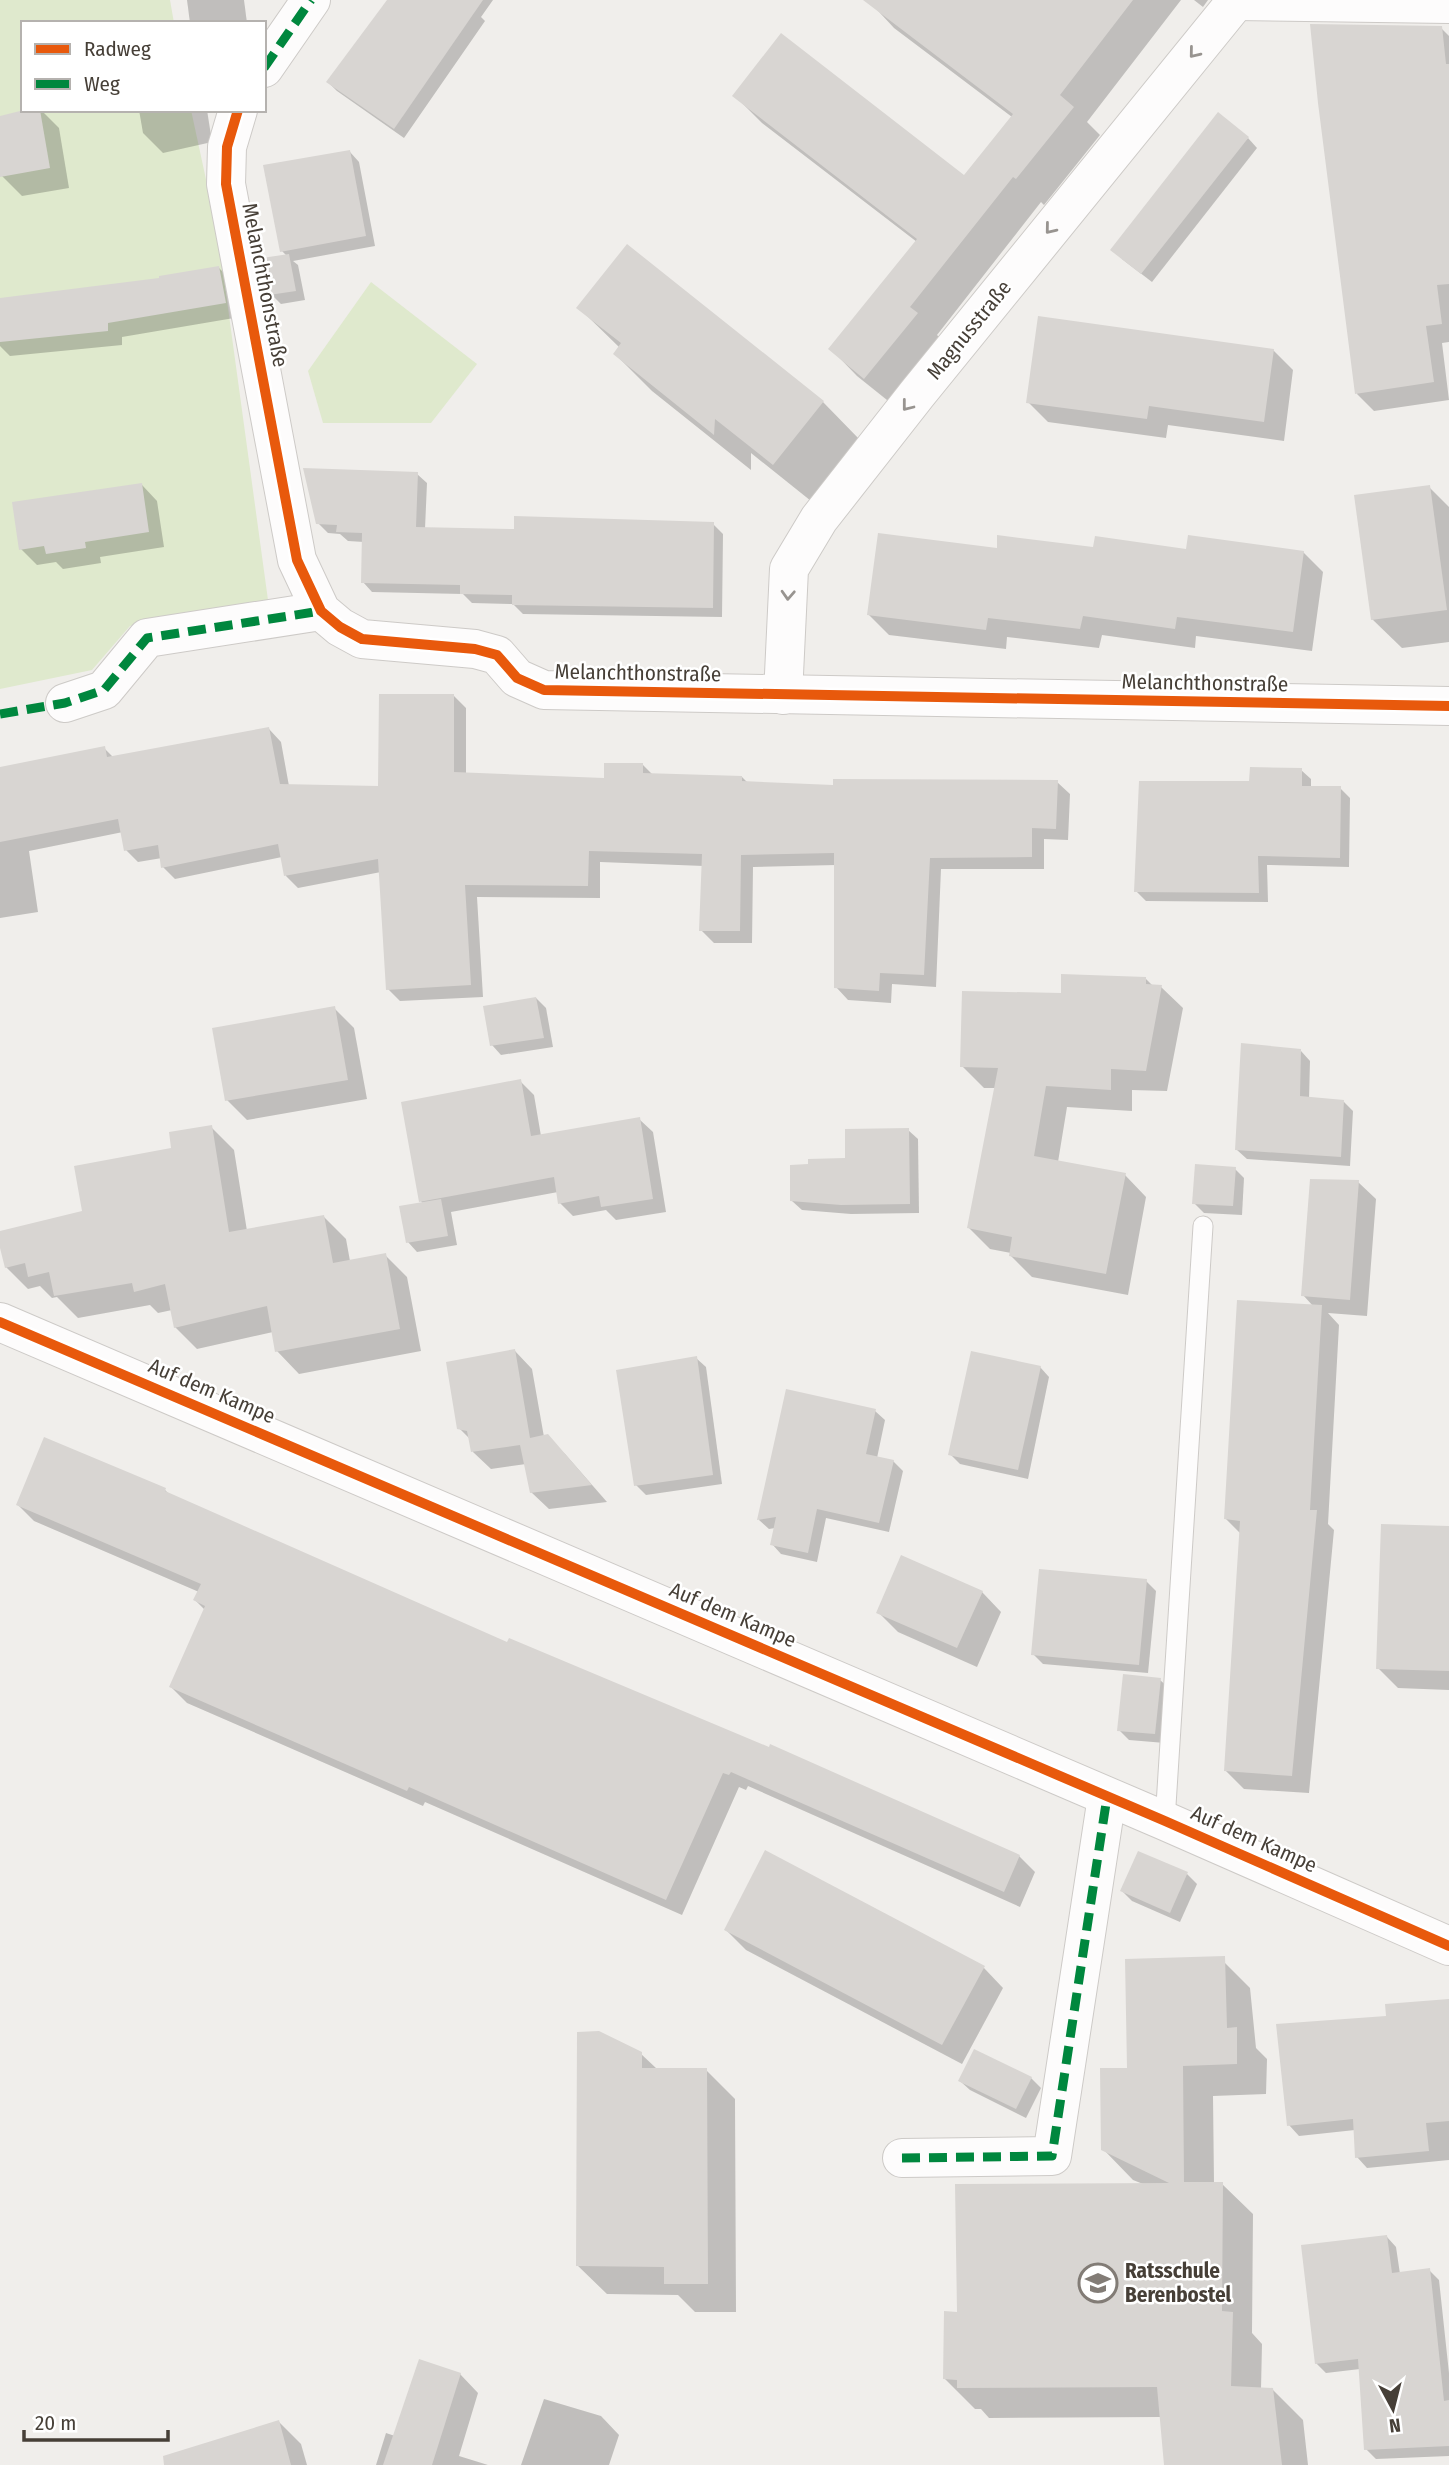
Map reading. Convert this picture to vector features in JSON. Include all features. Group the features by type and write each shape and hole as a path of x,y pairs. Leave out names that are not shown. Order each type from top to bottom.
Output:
{"street":[{"path":"266,65 311,0"},
{"path":"1236,1 1449,4"},
{"name":"Magnusstraße","path":"783,695 789,569 819,519 933,374 1236,1"},
{"name":"Melanchthonstraße","path":"237,112 227,147 226,184 297,560 321,611 340,627 362,639 475,649 497,655 517,678 544,690 1449,706"},
{"path":"65,703 104,690 147,638 321,611"},
{"name":"Auf dem Kampe","path":"0,1322 1165,1821 1449,1946"},
{"path":"902,2158 1052,2156 1107,1797"}],"lane":[{"path":"1165,1821 1203,1226"}],"green space":[{"path":"0,0 170,0 174,21 21,21 21,112 191,112 218,235 268,600 130,626 92,670 0,689"},
{"path":"371,282 477,364 431,423 323,423 308,371"}],"building":[{"path":"387,0 483,0 394,129 326,82"},
{"path":"863,0 1133,0 1060,95 1074,107 1016,179 1013,177 910,307 918,313 864,379 828,349 917,239 732,96 781,33 964,175 1013,114"},
{"path":"1310,24 1442,26 1446,64 1449,64 1449,284 1437,285 1442,324 1426,326 1434,382 1355,394"},
{"path":"21,111 40,112 50,168 0,177 0,116"},
{"path":"1218,112 1249,137 1141,274 1110,250"},
{"path":"350,150 366,236 280,252 263,165"},
{"path":"627,244 824,401 773,465 715,419 714,435 613,354 621,343 576,308"},
{"path":"289,254 296,291 269,295 262,258"},
{"path":"219,266 226,303 108,323 108,331 0,342 0,298 159,278"},
{"path":"1038,316 1274,349 1264,422 1149,406 1147,419 1026,403"},
{"path":"303,468 418,472 416,527 514,529 514,516 714,522 713,608 512,605 512,595 460,594 460,585 361,583 362,533 336,532 337,525 316,524"},
{"path":"142,483 149,532 85,542 86,548 46,554 44,546 19,550 12,502"},
{"path":"1430,485 1447,610 1371,620 1354,495"},
{"path":"878,533 997,548 997,535 1093,547 1095,536 1186,549 1188,535 1304,551 1293,632 1177,617 1175,629 1083,616 1080,629 988,618 986,630 867,615"},
{"path":"379,694 454,694 454,772 604,778 604,763 643,763 643,773 742,776 742,781 833,785 833,779 1058,780 1056,829 1032,828 1032,857 930,858 924,975 880,973 879,991 834,988 834,853 741,855 740,931 699,931 702,854 589,851 588,886 465,885 471,985 386,990 378,859 284,876 278,844 161,868 158,845 124,851 118,819 0,842 0,767 105,746 107,757 269,727 280,784 378,786"},
{"path":"1250,767 1302,768 1302,786 1341,786 1340,858 1258,856 1259,893 1134,892 1139,781 1249,781"},
{"path":"1061,974 1146,977 1146,984 1162,985 1146,1071 1111,1069 1111,1090 1046,1086 1034,1156 1126,1173 1106,1274 1009,1256 1012,1237 967,1228 998,1068 960,1067 962,991 1061,993"},
{"path":"536,997 544,1038 490,1046 483,1006"},
{"path":"335,1006 348,1080 225,1101 212,1028"},
{"path":"1241,1043 1301,1049 1300,1096 1344,1100 1341,1157 1235,1150"},
{"path":"521,1079 531,1136 640,1117 653,1199 601,1207 599,1196 558,1204 554,1177 419,1202 401,1102"},
{"path":"212,1125 229,1232 324,1215 333,1263 386,1253 400,1329 275,1352 267,1306 174,1328 165,1284 134,1292 132,1283 54,1296 49,1272 28,1277 25,1263 5,1268 0,1248 0,1231 82,1211 74,1166 171,1148 169,1132"},
{"path":"909,1128 910,1204 841,1205 790,1201 790,1165 808,1164 808,1159 845,1158 845,1129"},
{"path":"1195,1164 1236,1167 1233,1206 1192,1204"},
{"path":"1310,1179 1359,1180 1350,1300 1301,1296"},
{"path":"441,1199 448,1236 406,1243 399,1206"},
{"path":"1237,1300 1322,1305 1310,1510 1317,1510 1292,1776 1224,1771 1240,1521 1224,1519"},
{"path":"515,1349 530,1438 548,1434 592,1485 530,1493 520,1445 471,1452 467,1431 457,1429 446,1362"},
{"path":"971,1351 1041,1366 1018,1470 948,1455"},
{"path":"697,1356 713,1475 634,1486 616,1370"},
{"path":"786,1389 876,1409 866,1454 894,1460 879,1523 817,1509 808,1553 770,1545 776,1517 757,1520"},
{"path":"44,1437 166,1488 165,1491 507,1642 509,1638 769,1747 770,1744 1020,1855 1004,1892 731,1772 729,1775 723,1773 666,1900 409,1787 407,1791 169,1687 205,1606 193,1600 201,1584 16,1505"},
{"path":"1381,1524 1449,1526 1449,1671 1376,1669"},
{"path":"901,1555 983,1591 957,1648 876,1613"},
{"path":"1039,1569 1147,1579 1139,1665 1031,1655"},
{"path":"1123,1674 1161,1678 1155,1734 1117,1731"},
{"path":"765,1850 985,1966 942,2045 724,1930"},
{"path":"1138,1851 1188,1872 1170,1913 1120,1891"},
{"path":"1225,1956 1227,2028 1237,2027 1237,2064 1183,2066 1184,2182 1223,2182 1222,2311 1233,2312 1231,2386 1273,2388 1282,2465 1164,2465 1157,2387 957,2388 957,2380 943,2379 944,2311 957,2312 955,2184 1169,2183 1101,2150 1100,2068 1127,2068 1125,1959"},
{"path":"1449,1999 1449,2121 1426,2123 1429,2151 1355,2158 1353,2119 1287,2126 1276,2024 1386,2016 1385,2004"},
{"path":"599,2031 642,2052 642,2068 707,2068 708,2284 664,2284 664,2267 576,2266 577,2032"},
{"path":"974,2049 1032,2077 1016,2109 958,2081"},
{"path":"1387,2235 1392,2273 1430,2268 1444,2401 1449,2400 1449,2446 1364,2450 1358,2359 1315,2364 1301,2245"},
{"path":"419,2359 461,2373 432,2465 383,2465"},
{"path":"279,2420 291,2465 164,2465 163,2456"}],"marked path":[{"path":"266,65 311,0"},
{"path":"0,714 65,703 104,690 147,638 321,611"},
{"path":"902,2158 1052,2156 1107,1797"}],"cycle path":[{"path":"237,112 227,147 226,184 297,560 321,611 340,627 362,639 475,649 497,655 517,678 544,690 1449,706"},
{"path":"0,1322 1165,1821 1449,1946"}],"place":[{"name":"Ratsschule Berenbostel","path":"1098,2283"}]}
